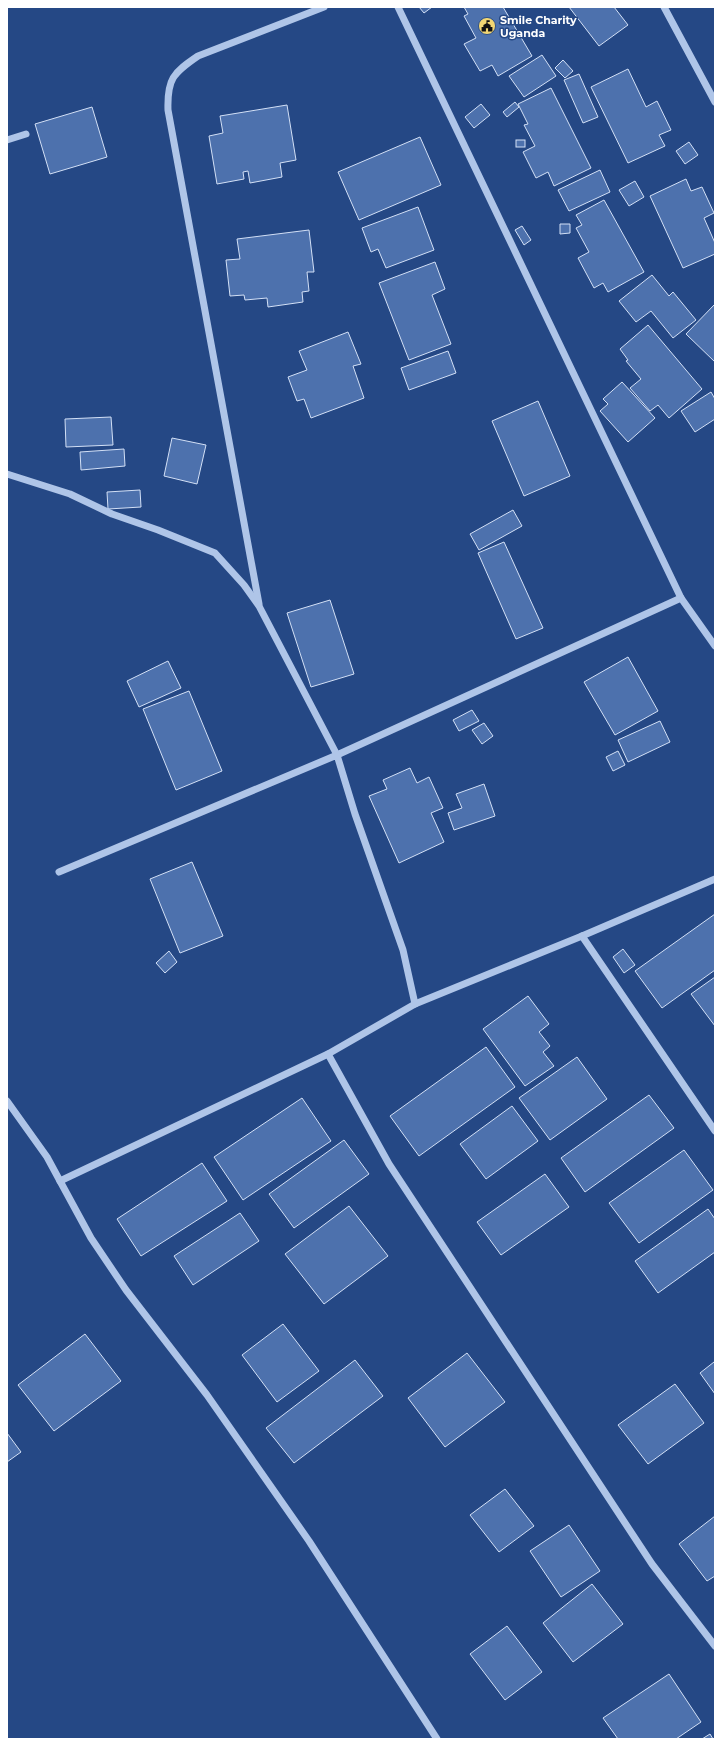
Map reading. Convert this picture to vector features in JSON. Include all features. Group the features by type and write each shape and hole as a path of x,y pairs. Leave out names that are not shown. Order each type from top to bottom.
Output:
{"street":[{"path":"260,606 168,110 167,92 171,79 179,69 198,56 324,7"},
{"path":"398,7 681,598 715,646"},
{"path":"664,7 715,102"},
{"path":"7,140 26,134"},
{"path":"7,474 70,494 112,514 158,530 214,553 244,585 260,606 337,755 355,814 403,950 415,1004"},
{"path":"59,872 337,755 681,598"},
{"path":"60,1181 328,1054 415,1004 582,936 715,879"},
{"path":"582,936 715,1131"},
{"path":"328,1054 389,1164 652,1564 715,1646"},
{"path":"7,1101 46,1157 91,1238 122,1283 207,1395 304,1534 437,1739"}],"building":[{"path":"419,7 432,7 424,13"},
{"path":"464,7 503,7 532,56 498,76 492,65 480,71 464,44 476,38 464,16 468,14"},
{"path":"569,7 614,7 628,25 599,46"},
{"path":"542,55 556,76 524,97 509,76"},
{"path":"563,60 573,71 565,78 555,68"},
{"path":"628,69 646,107 657,101 671,130 659,135 665,146 628,163 591,87"},
{"path":"579,74 598,117 583,123 564,80"},
{"path":"551,88 591,168 554,186 548,172 536,178 523,152 535,146 524,125 528,124 518,104"},
{"path":"515,102 519,107 507,117 503,112"},
{"path":"481,104 490,115 474,128 465,117"},
{"path":"287,105 296,160 280,163 282,177 250,183 248,171 243,172 244,179 217,184 209,136 223,133 220,116"},
{"path":"92,107 107,157 50,174 35,124"},
{"path":"420,137 441,185 359,220 338,172"},
{"path":"516,140 525,140 525,147 516,147"},
{"path":"689,142 698,155 685,164 676,151"},
{"path":"600,170 610,192 569,211 558,190"},
{"path":"686,179 691,191 702,187 714,213 704,218 715,243 715,254 683,268 650,196"},
{"path":"635,181 644,197 629,206 619,190"},
{"path":"604,200 644,272 608,292 603,283 594,288 578,258 589,252 576,228 582,225 576,215"},
{"path":"418,207 434,250 386,268 378,249 371,252 362,228"},
{"path":"560,224 570,224 570,233 560,234"},
{"path":"522,226 531,240 524,245 515,230"},
{"path":"309,230 314,272 307,272 309,291 302,292 303,302 268,307 267,298 245,300 244,295 230,296 226,260 240,259 237,239"},
{"path":"435,262 445,289 432,295 451,344 409,360 379,283"},
{"path":"652,275 669,296 673,292 696,320 673,338 651,311 636,322 619,301"},
{"path":"715,304 715,362 686,334"},
{"path":"648,325 702,389 669,418 658,405 650,411 630,388 641,379 626,361 628,360 620,349"},
{"path":"348,332 361,364 353,366 364,398 311,418 304,399 297,401 288,377 307,370 299,351"},
{"path":"448,351 456,373 409,390 401,368"},
{"path":"622,382 655,418 628,442 600,411 608,404 603,399"},
{"path":"711,392 715,399 715,419 695,432 681,411"},
{"path":"538,401 570,476 524,496 492,421"},
{"path":"111,417 113,445 66,447 65,419"},
{"path":"172,438 206,445 197,484 164,476"},
{"path":"124,449 125,466 81,470 80,452"},
{"path":"140,490 141,507 108,509 107,492"},
{"path":"513,510 522,526 479,550 470,534"},
{"path":"504,542 543,628 516,639 478,553"},
{"path":"330,600 354,674 311,687 287,613"},
{"path":"628,657 658,711 615,735 584,682"},
{"path":"168,661 181,688 139,707 127,681"},
{"path":"189,691 222,771 176,790 143,709"},
{"path":"472,710 479,721 459,731 453,720"},
{"path":"660,721 670,742 628,762 618,740"},
{"path":"484,723 493,736 482,744 472,730"},
{"path":"618,751 625,765 613,771 606,757"},
{"path":"410,768 417,783 429,777 443,808 431,813 444,842 399,863 369,796 387,789 383,780"},
{"path":"484,784 495,816 454,830 448,813 462,808 456,794"},
{"path":"192,862 223,936 180,953 150,879"},
{"path":"715,914 715,970 662,1008 635,971"},
{"path":"623,949 635,965 624,973 613,957"},
{"path":"169,951 177,962 165,973 156,963"},
{"path":"715,977 715,1026 691,994"},
{"path":"528,996 549,1024 539,1032 550,1046 543,1052 554,1066 525,1086 483,1029"},
{"path":"486,1047 515,1087 419,1156 390,1116"},
{"path":"577,1057 607,1099 550,1140 519,1098"},
{"path":"649,1095 674,1128 585,1192 561,1158"},
{"path":"302,1098 331,1141 243,1200 214,1157"},
{"path":"512,1106 538,1141 486,1179 460,1144"},
{"path":"344,1140 369,1174 294,1228 269,1194"},
{"path":"684,1150 713,1190 639,1243 609,1203"},
{"path":"202,1163 227,1201 141,1256 117,1219"},
{"path":"545,1174 569,1207 501,1255 477,1222"},
{"path":"349,1206 388,1256 324,1304 285,1254"},
{"path":"708,1209 715,1219 715,1252 658,1293 635,1261"},
{"path":"240,1213 259,1241 193,1285 174,1256"},
{"path":"283,1324 319,1371 277,1402 242,1355"},
{"path":"85,1334 121,1381 54,1431 18,1385"},
{"path":"467,1353 505,1402 445,1447 408,1398"},
{"path":"355,1360 383,1396 294,1463 266,1428"},
{"path":"714,1362 715,1364 715,1394 700,1373"},
{"path":"675,1384 704,1423 648,1464 618,1425"},
{"path":"7,1433 21,1452 7,1462"},
{"path":"505,1489 534,1526 499,1552 470,1515"},
{"path":"715,1516 715,1576 707,1581 679,1544"},
{"path":"569,1525 600,1571 561,1597 530,1551"},
{"path":"592,1584 623,1624 573,1662 543,1623"},
{"path":"507,1626 542,1672 505,1700 470,1654"},
{"path":"669,1674 701,1722 676,1739 618,1739 603,1718"},
{"path":"710,1734 713,1739 702,1739"}],"place":[{"name":"Smile Charity Uganda","path":"487,26"}]}
